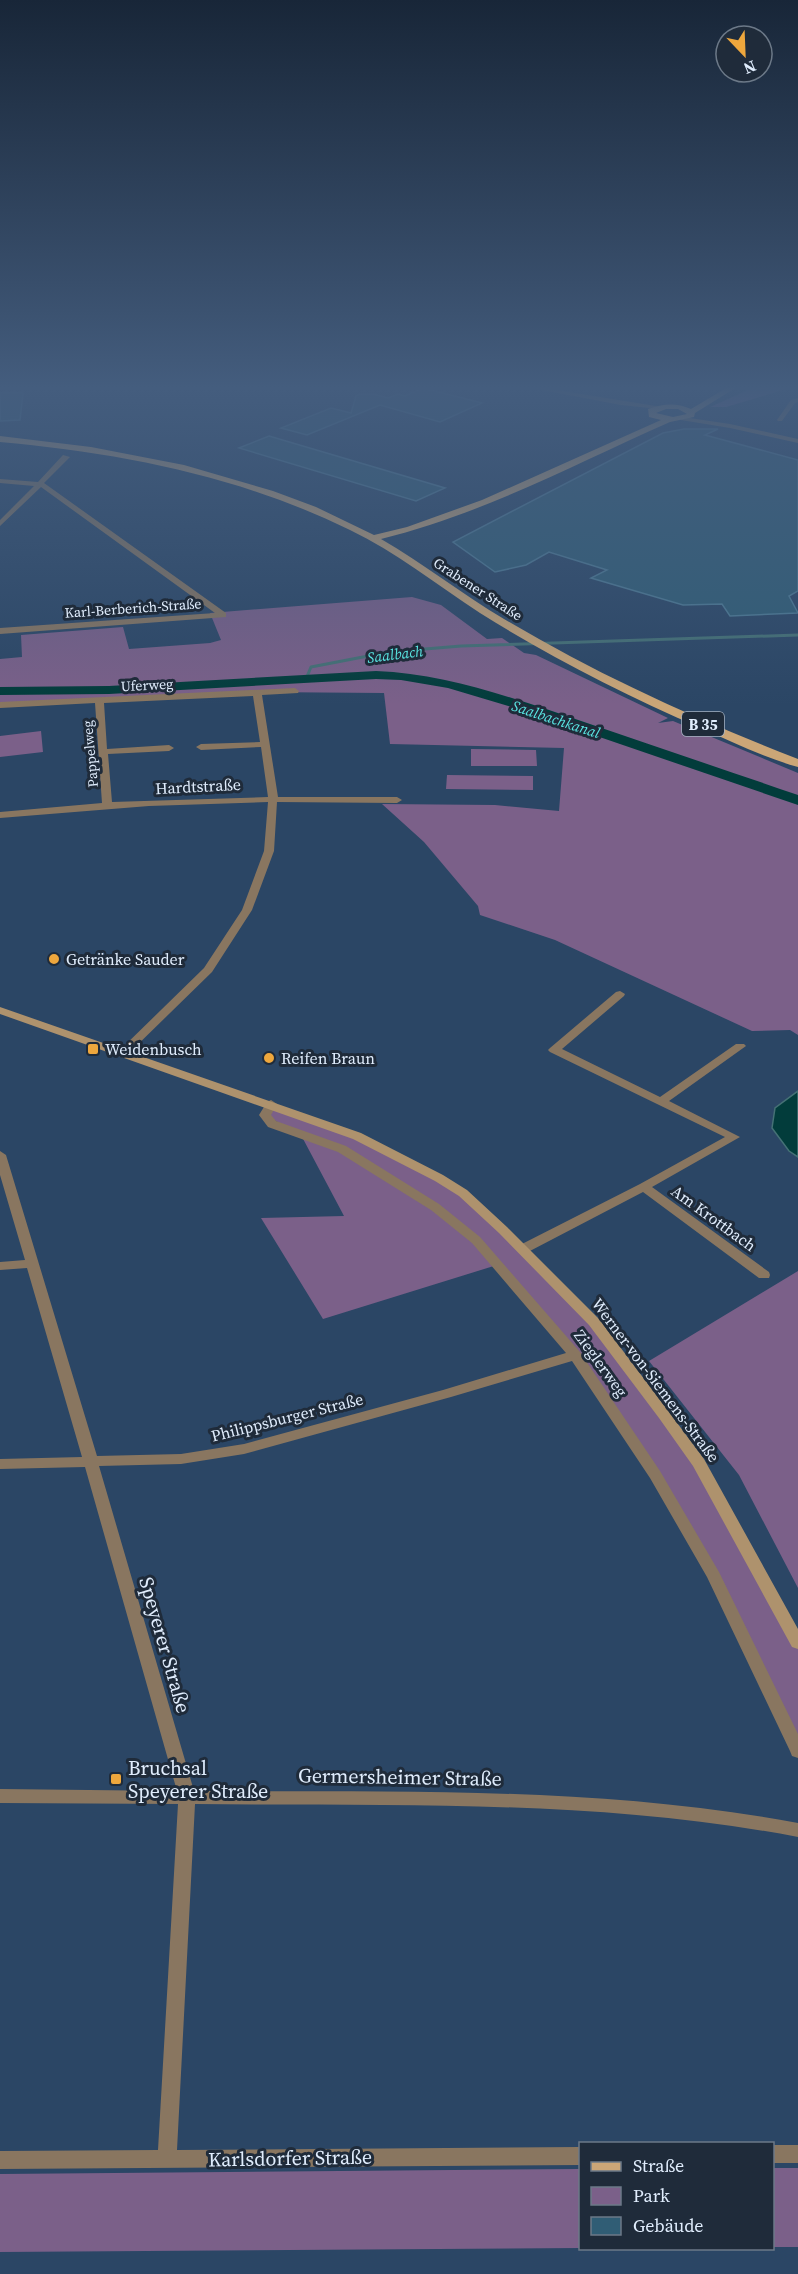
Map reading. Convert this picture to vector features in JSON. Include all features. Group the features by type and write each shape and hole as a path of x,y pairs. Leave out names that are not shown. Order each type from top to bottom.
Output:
{"main road":[{"name":"Grabener Straße","path":"263,493 301,505 374,538 531,639 650,701 798,763"},
{"path":"374,538 414,528 501,493"},
{"path":"406,559 404,542 414,528"},
{"name":"Werner-von-Siemens-Straße","path":"0,1010 357,1136 439,1178 463,1193 523,1250 594,1323 699,1463 798,1644"}],"street":[{"path":"0,524 32,493"},
{"name":"Karl-Berberich-Straße","path":"0,631 223,615 54,493"},
{"name":"Uferweg","path":"0,705 295,691"},
{"path":"122,1054 207,970 247,910 269,851 273,798 257,694"},
{"name":"Pappelweg","path":"99,701 107,805"},
{"path":"201,747 266,744"},
{"path":"102,752 170,748"},
{"name":"Hardtstraße","path":"0,815 107,805 273,798 398,800"},
{"name":"Am Krottbach","path":"523,1250 645,1187 734,1137 554,1050 620,994"},
{"path":"661,1101 740,1046"},
{"name":"Zieglerweg","path":"271,1104 265,1115 272,1124 342,1149 435,1207 476,1240 575,1355 655,1475 714,1576 798,1751"},
{"name":"Speyerer Straße","path":"0,1155 4,1183 32,1263 187,1796 167,2160"},
{"name":"Am Krottbach","path":"645,1187 764,1275"},
{"path":"0,1266 32,1263"},
{"name":"Philippsburger Straße","path":"0,1464 181,1459 244,1449 446,1394 575,1355"},
{"name":"Germersheimer Straße","path":"0,1796 530,1800 603,1804 677,1812 748,1820 798,1830"},
{"path":"774,2154 798,2154"},
{"name":"Karlsdorfer Straße","path":"0,2160 579,2156"}],"green space":[{"path":"412,597 441,605 487,639 502,638 524,653 536,655 668,718 658,723 673,721 798,773 798,1035 790,1030 752,1031 555,940 480,915 478,906 424,842 382,804 495,805 559,811 564,748 390,744 384,693 259,692 0,703 0,659 22,657 21,635 123,627 129,649 210,643 221,640 210,613"},
{"path":"41,731 43,752 0,757 0,736"},
{"path":"471,749 536,750 537,766 471,766"},
{"path":"447,775 533,776 533,790 446,789"},
{"path":"271,1104 357,1136 463,1193 594,1322 699,1463 798,1643 798,1751 714,1576 575,1355 497,1265 323,1319 261,1218 344,1216 301,1135 265,1115"},
{"path":"798,1271 798,1588 739,1475 649,1361"},
{"path":"774,2168 798,2168 798,2247 774,2247"},
{"path":"579,2169 579,2248 0,2252 0,2174"}],"shaded area":[{"path":"798,1091 798,1157 789,1151 772,1128 775,1108"}],"building":[{"path":"390,493 434,493 416,501"},
{"path":"547,493 798,493 798,591 789,596 798,613 730,616 722,604 683,605 591,578 607,570 549,552 526,565 495,572 453,542"}],"waterway":[{"name":"Saalbach","path":"306,679 311,667 389,652 461,646 798,635"},
{"name":"Saalbachkanal","path":"0,691 109,690 376,675 401,676 450,684 517,704 798,800"}],"place":[{"name":"Getränke Sauder","path":"54,959"},
{"name":"Weidenbusch","path":"93,1049"},
{"name":"Reifen Braun","path":"269,1058"},
{"name":"Bruchsal Speyerer Straße","path":"116,1779"}]}
